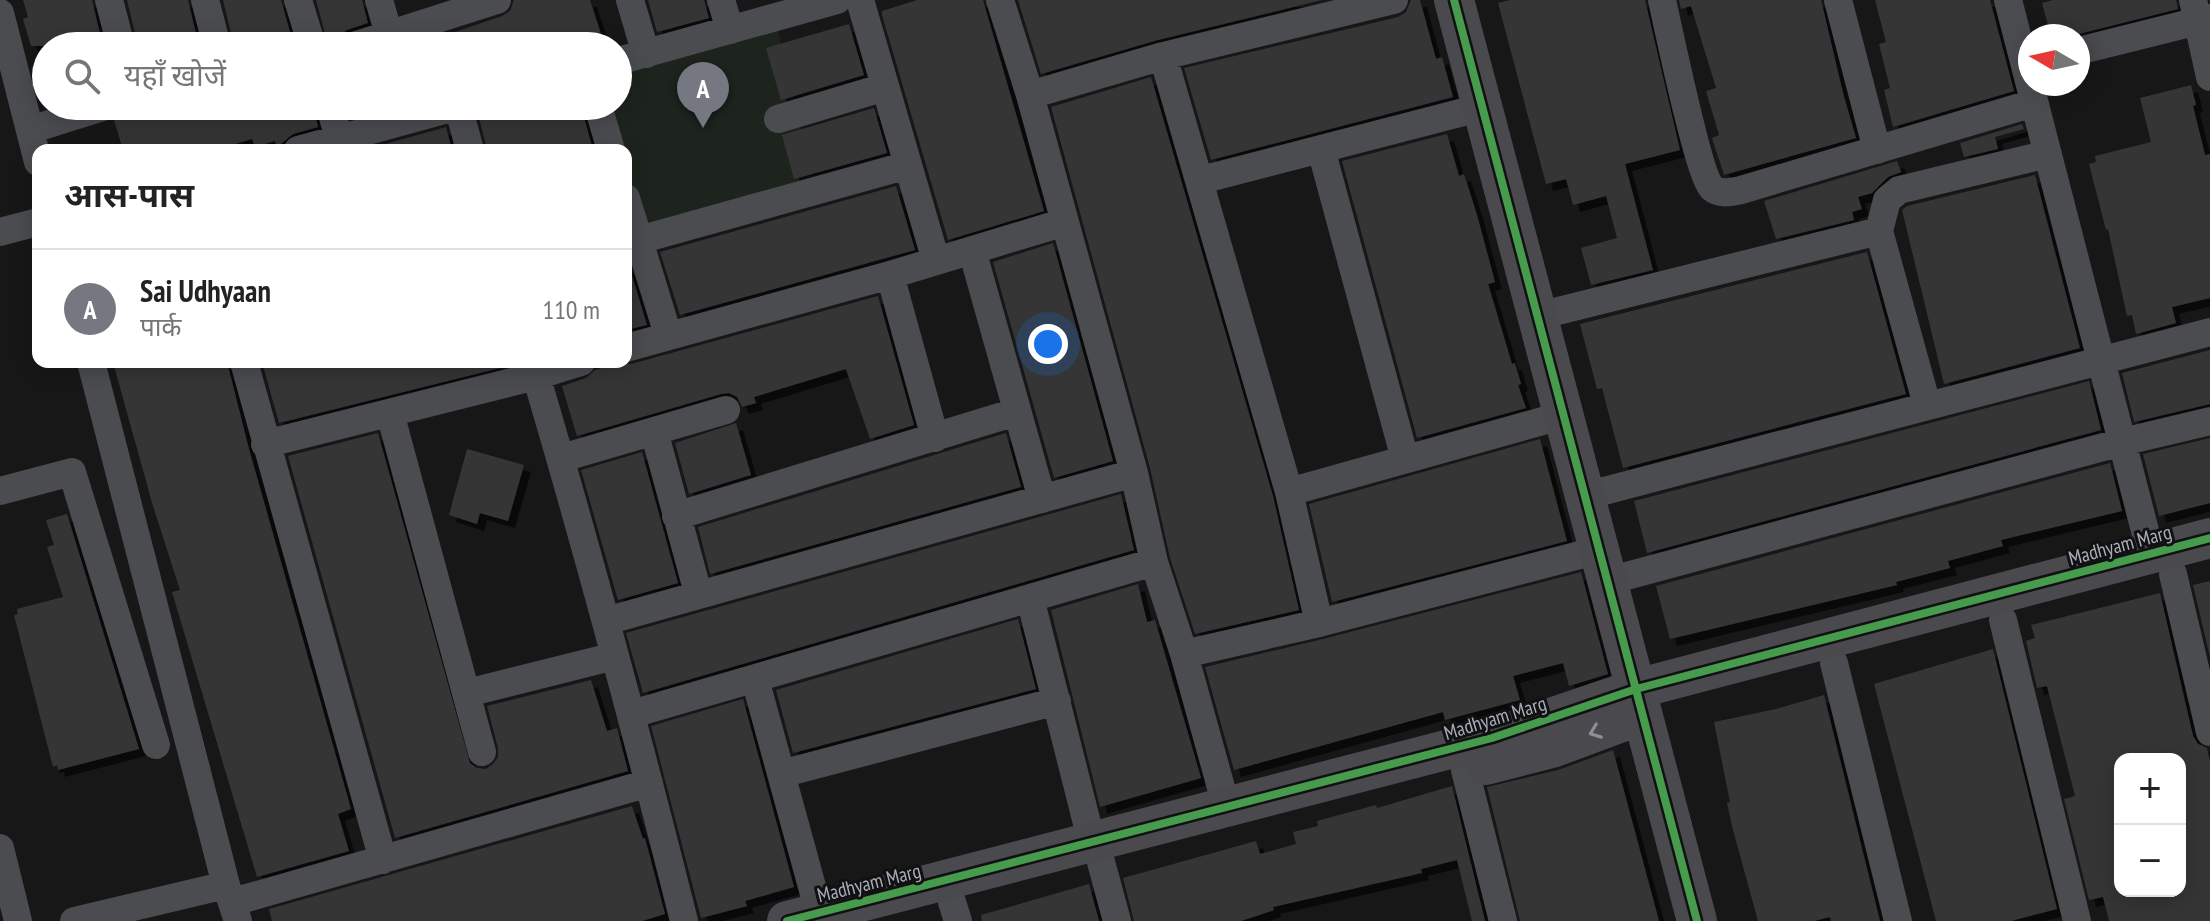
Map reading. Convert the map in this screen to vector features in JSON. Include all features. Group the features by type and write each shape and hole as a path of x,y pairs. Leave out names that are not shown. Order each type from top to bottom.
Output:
{"street":[{"path":"109,0 117,32"},
{"path":"205,0 213,32"},
{"path":"298,0 308,32"},
{"path":"379,0 388,32"},
{"path":"630,0 646,54"},
{"path":"721,0 730,30"},
{"path":"860,0 936,261"},
{"path":"1000,0 1030,95 1134,473 1154,562 1184,654 1227,809"},
{"path":"1030,95 1163,56 1394,0"},
{"path":"1454,0 1697,921"},
{"path":"1662,0 1700,157 1708,183 1714,191 1725,193 1741,190 2034,103"},
{"path":"1838,0 1877,150"},
{"path":"2008,0 2018,34"},
{"path":"632,58 819,2"},
{"path":"397,32 479,3"},
{"path":"0,13 6,60 34,144"},
{"path":"2090,47 2201,13 2210,77"},
{"path":"1163,56 1289,492 1319,623"},
{"path":"778,119 885,87"},
{"path":"2033,96 2122,442 2178,564 2210,732"},
{"path":"1201,180 1483,107"},
{"path":"30,130 62,120"},
{"path":"334,120 339,139"},
{"path":"320,144 408,120"},
{"path":"462,120 468,144"},
{"path":"602,120 609,144"},
{"path":"1321,149 1405,459"},
{"path":"1927,405 1879,231 1887,200 1899,190 2048,154"},
{"path":"639,240 908,165"},
{"path":"632,217 668,335"},
{"path":"632,346 890,275 1065,222"},
{"path":"0,232 32,224"},
{"path":"1538,316 1879,231"},
{"path":"972,250 1042,499"},
{"path":"890,275 935,438"},
{"path":"1585,496 2210,332"},
{"path":"93,368 232,903"},
{"path":"246,368 383,860"},
{"path":"265,444 390,413 534,369 562,458 632,714 684,921"},
{"path":"562,458 726,410"},
{"path":"676,516 1016,412"},
{"path":"390,413 482,752"},
{"path":"1289,492 1564,415"},
{"path":"1184,654 1319,623 1604,566 2210,421"},
{"path":"654,431 698,593"},
{"path":"0,491 72,472 156,745"},
{"path":"606,621 1134,473"},
{"name":"Madhyam Marg","path":"803,916 1465,770 1552,748 1639,701 1834,663 2003,620 2178,564 2210,538"},
{"path":"632,714 1154,562"},
{"name":"Madhyam Marg","path":"875,921 955,911 1097,852 1227,809 1492,738 2178,564"},
{"path":"1030,598 1117,921"},
{"path":"2003,620 2076,921"},
{"path":"467,693 615,656"},
{"path":"1834,663 1898,921"},
{"path":"755,679 781,774 803,916"},
{"path":"781,774 1057,701"},
{"path":"1465,770 1503,921"},
{"path":"74,921 232,903 649,783"},
{"path":"0,848 18,921"}],"shaded area":[{"path":"775,18 815,188 637,235 632,218 632,144 609,144 602,120 632,120 632,56"}],"building":[{"path":"23,0 92,0 100,32 32,32 31,46 23,19 28,17"},
{"path":"127,0 188,0 196,32 135,32"},
{"path":"223,0 281,0 290,32 231,32"},
{"path":"316,0 362,0 368,23 344,32 325,32"},
{"path":"514,0 590,0 600,32 455,32 510,11"},
{"path":"648,0 704,0 709,18 657,32"},
{"path":"917,0 983,0 1044,211 948,240 882,15 882,11"},
{"path":"1018,0 1322,0 1158,40 1041,74"},
{"path":"1411,0 1420,0 1436,59 1442,57 1453,97 1211,160 1184,68 1398,17 1406,12"},
{"path":"1510,0 1645,0 1680,150 1625,164 1653,270 1591,285 1581,248 1617,238 1606,196 1573,205 1566,179 1546,184 1498,3"},
{"path":"1679,0 1821,0 1856,138 1724,175 1712,138 1719,135 1706,91 1716,88 1691,6 1681,9"},
{"path":"1875,0 1990,0 2014,91 1893,127 1884,90 1890,88 1879,44 1886,42"},
{"path":"2053,0 2176,0 2178,9 2090,31 2090,24 2048,24 2042,3"},
{"path":"849,24 864,75 781,100 766,48"},
{"path":"1151,77 1273,496 1299,610 1195,634 1170,558 1150,468 1051,107"},
{"path":"2191,85 2205,155 2210,154 2210,298 2172,307 2176,323 2136,334 2132,315 2127,316 2108,229 2089,164 2096,162 2095,156 2151,142 2140,98"},
{"path":"874,108 887,153 794,179 782,135"},
{"path":"114,120 316,120 318,127 293,134 281,144 275,141 254,144 252,139 235,144 121,144"},
{"path":"480,120 585,120 591,144 486,144"},
{"path":"2022,124 2024,129 1995,137 1998,149 1964,157 1960,143"},
{"path":"446,127 450,144 386,144"},
{"path":"1447,134 1459,176 1464,174 1477,215 1495,282 1488,284 1512,364 1515,363 1526,408 1417,438 1342,161"},
{"path":"1897,161 1901,172 1888,177 1872,193 1858,197 1862,209 1852,212 1854,220 1776,239 1764,201"},
{"path":"2035,175 2080,348 1944,384 1902,210 1907,206"},
{"path":"896,186 915,250 680,315 660,252"},
{"path":"1053,243 1113,461 1054,478 993,262"},
{"path":"1867,252 1906,394 1623,468 1602,388 1597,389 1580,324"},
{"path":"632,276 647,325 632,329"},
{"path":"878,296 914,425 870,439 846,369 754,397 756,403 742,407 737,397 729,393 721,394 577,436 562,386 586,378 595,370 632,368 632,364"},
{"path":"2210,350 2210,404 2134,422 2122,373"},
{"path":"115,368 229,368 351,809 338,814 349,851 257,877 172,592 180,590"},
{"path":"264,368 500,368 279,423"},
{"path":"2089,381 2101,430 1647,553 1634,501"},
{"path":"736,423 751,475 689,494 675,443"},
{"path":"378,433 470,763 486,769 498,757 487,706 591,680 607,731 617,728 628,771 395,838 288,456"},
{"path":"1006,433 1021,487 710,574 698,527"},
{"path":"2210,438 2210,503 2159,516 2143,454"},
{"path":"1540,439 1567,541 1332,602 1309,504"},
{"path":"467,449 524,465 508,521 480,513 477,524 449,515"},
{"path":"642,452 678,583 618,600 581,470"},
{"path":"2110,463 2122,511 2001,540 2003,546 1948,561 1950,568 1896,582 1897,585 1670,639 1656,586"},
{"path":"1121,494 1134,550 643,693 626,633"},
{"path":"67,514 139,749 58,770 57,765 53,767 14,615 18,614 17,609 63,597 47,547 54,545 46,520"},
{"path":"1581,572 1608,674 1569,686 1563,663 1513,676 1520,700 1445,720 1443,712 1234,770 1205,667"},
{"path":"2210,581 2210,657 2193,585"},
{"path":"1138,584 1147,622 1155,620 1201,778 1100,807 1051,610"},
{"path":"2160,593 2193,736 2198,744 2207,748 2210,761 2210,921 2109,921 2103,897 2089,900 2064,799 2075,796 2047,686 2037,688 2026,641 2035,638 2031,625"},
{"path":"1018,619 1036,689 793,753 776,690"},
{"path":"1993,649 2057,909 2011,921 1936,921 1874,684"},
{"path":"1824,695 1880,921 1831,921 1830,917 1814,921 1758,921 1727,803 1730,802 1714,722"},
{"path":"743,699 794,887 745,901 747,906 701,918 651,726"},
{"path":"1613,750 1659,921 1520,921 1487,787 1558,770"},
{"path":"1452,786 1485,921 1472,921 1457,860 1421,869 1422,873 1273,907 1274,910 1241,921 1134,921 1123,878 1256,841 1260,854 1296,844 1293,832 1318,826 1317,821 1376,805 1377,808"},
{"path":"632,806 645,838 665,914 642,921 272,921 269,909"},
{"path":"1089,884 1099,921 982,921 981,915"}],"cycle path":[{"path":"1454,0 1697,921"},
{"path":"787,921 1492,738 1636,689 2210,538"}],"place":[{"name":"Sai Udhyaan","path":"703,128"}]}
